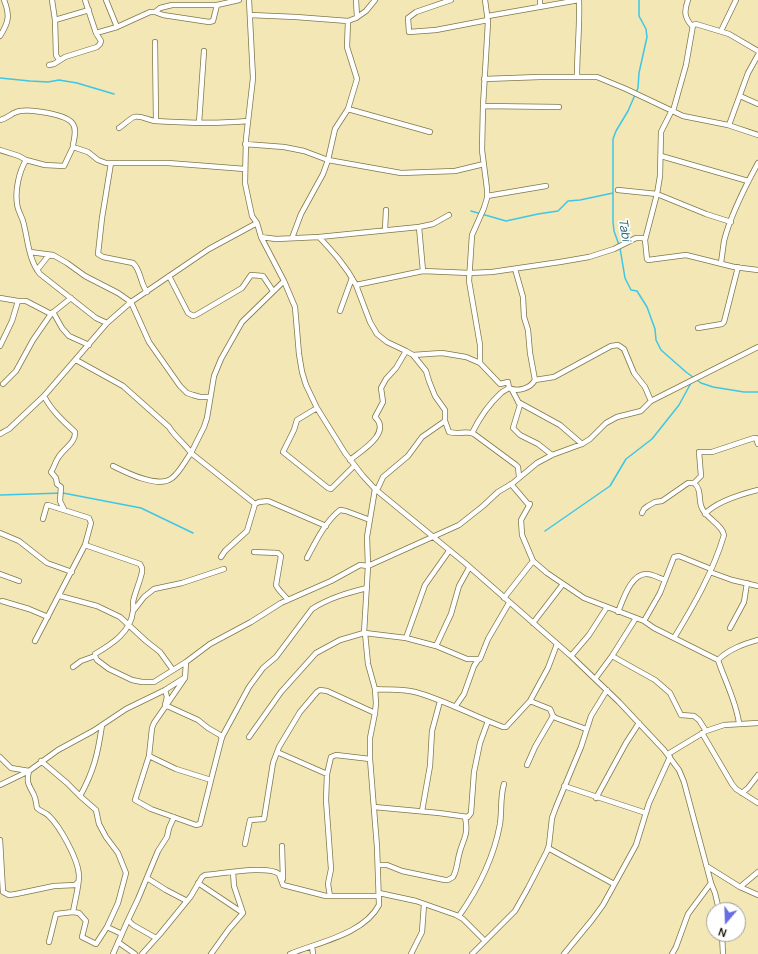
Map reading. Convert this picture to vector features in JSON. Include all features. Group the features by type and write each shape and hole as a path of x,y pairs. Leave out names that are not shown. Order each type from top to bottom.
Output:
{"street":[{"path":"0,36 8,19 8,10 4,0"},
{"path":"52,0 55,20 56,55 59,60"},
{"path":"49,65 54,64 70,55 98,46 101,41 96,33 85,0"},
{"path":"106,0 117,27"},
{"path":"155,12 160,8 172,5 217,5 238,0"},
{"path":"249,0 253,78 245,144 244,169 247,197 252,216 257,223 261,237 284,281 295,307 302,372 306,385 317,408 354,466 375,489 449,550 558,644 607,690 669,755 679,770 684,782 717,902"},
{"path":"356,0 357,17"},
{"path":"250,14 348,21 366,11 375,0"},
{"path":"451,0 422,10 408,18 409,32 436,30 579,0 580,21 577,46 577,76"},
{"path":"480,363 480,345 469,281 472,235 484,208 487,196 482,150 484,79 488,18 485,0"},
{"path":"540,0 540,7"},
{"path":"688,0 685,14 686,20 692,26"},
{"path":"722,31 736,0"},
{"path":"96,33 117,27 150,12 209,22 213,21 214,19 217,5"},
{"path":"55,20 89,10"},
{"path":"292,238 301,214 318,185 328,160 335,129 348,109 357,79 347,47 348,21"},
{"path":"692,26 696,24 722,31 758,51"},
{"path":"692,26 686,65 672,111 661,132 661,165 657,194 645,240 647,259 686,255 758,270"},
{"path":"155,42 156,121"},
{"path":"199,123 204,51"},
{"path":"729,125 748,73 758,56"},
{"path":"484,79 577,76 597,77 689,118 729,125 758,134"},
{"path":"740,96 758,104"},
{"path":"483,106 559,107"},
{"path":"348,109 430,132"},
{"path":"0,120 6,118 14,112 40,112 61,116 72,122 75,129 72,145 73,147 64,166 44,165 0,150"},
{"path":"119,128 133,118 156,121 223,124 248,121"},
{"path":"245,144 284,147 304,151 328,160 401,173 455,171 484,164"},
{"path":"73,147 90,154 101,161 111,163 168,163 244,169"},
{"path":"661,156 748,181"},
{"path":"26,160 17,188 17,204 23,220 31,260 40,274 96,318 107,323"},
{"path":"111,163 98,254 103,257 133,263 138,270 143,286 147,292"},
{"path":"721,263 724,242 731,222 748,181 758,163"},
{"path":"487,196 546,186"},
{"path":"618,190 657,194 706,214 731,222"},
{"path":"385,230 386,210"},
{"path":"261,237 276,239 319,237 419,227 433,224 449,215"},
{"path":"0,434 8,429 44,396 107,323 131,302 209,249 257,223"},
{"path":"419,227 423,271"},
{"path":"319,237 335,254 352,278 370,322 377,334 387,342 406,350 413,355 426,371 435,396 445,410 449,432 458,434 472,433 516,465 518,467 519,477"},
{"path":"356,285 423,271 470,273 515,269 589,256 614,249 636,238 642,238 645,240"},
{"path":"30,252 53,255 85,276 118,293 131,302 149,342 180,386 187,393 200,397 210,397"},
{"path":"37,270 50,255 67,263"},
{"path":"698,328 722,324 724,322 738,267"},
{"path":"515,269 523,297 524,318 528,330 534,380"},
{"path":"169,276 188,313 193,316 242,288 251,275 263,276 273,291"},
{"path":"340,311 352,278"},
{"path":"113,466 133,476 165,482 176,474 191,453 204,427 214,376 232,339 242,322 284,281"},
{"path":"0,298 26,301 52,313 69,336 89,345"},
{"path":"3,384 16,371 33,340 52,313 71,298"},
{"path":"1,344 12,321 18,301"},
{"path":"472,433 479,420 501,393 511,389 518,390 527,387 533,383 534,380 554,376 611,346 618,345 624,349 634,373 645,387 651,401"},
{"path":"95,656 97,660 109,669 132,680 154,682 186,662 210,644 251,622 274,607 331,581 360,565 368,566 459,525 498,492 511,484 537,463 552,455 582,444 590,439 606,423 617,417 641,411 651,401 758,347"},
{"path":"350,460 378,437 380,431 379,423 375,417 383,402 381,388 406,350"},
{"path":"413,355 442,353 466,358 480,363 500,384 508,382 518,402 519,409 513,424 513,428 520,435 538,444 552,455"},
{"path":"76,360 123,386 169,427 185,444 191,453 255,504"},
{"path":"44,396 48,403 75,434 74,440 59,456 51,472 56,478 57,484 61,487 60,501 64,509"},
{"path":"518,402 560,425 582,444"},
{"path":"317,408 297,420 294,430 283,452 331,489 354,466"},
{"path":"290,954 339,936 366,920 375,913 379,905 378,865 370,759 370,738 375,713 375,689 368,664 365,633 368,566 367,538 375,489 378,488 383,478 411,453 422,437 446,421"},
{"path":"642,513 648,506 655,502 662,501 688,484 694,483 701,476 699,452 712,452 754,438 756,438 758,444"},
{"path":"674,638 691,611 711,570 724,532 705,514 700,505 697,486 694,483"},
{"path":"511,484 528,504 530,504 521,520 521,529 533,561 547,573 584,598 644,621 718,660 733,696 739,723"},
{"path":"705,514 716,505 758,490"},
{"path":"43,518 48,505 53,505 60,501"},
{"path":"255,504 268,501 326,526"},
{"path":"221,558 225,551 247,531 255,504"},
{"path":"35,641 60,596 85,545 91,523 89,518 53,505"},
{"path":"306,558 334,514 340,510 370,520"},
{"path":"0,533 19,541 48,563 72,572"},
{"path":"85,545 118,556 141,566 142,572 140,582 133,603 134,610"},
{"path":"406,638 425,585 449,550"},
{"path":"254,552 278,553 281,556 276,585 288,600"},
{"path":"644,621 656,601 672,559 675,556 732,580 758,586"},
{"path":"504,598 533,561"},
{"path":"436,646 450,614 459,586 470,568"},
{"path":"73,667 80,661 95,656 95,654 120,637 128,625 134,610 144,597 154,589 182,583 224,569"},
{"path":"0,574 19,581"},
{"path":"618,612 635,578 643,574 647,574 665,580"},
{"path":"730,628 744,602 747,583"},
{"path":"533,623 563,584"},
{"path":"186,662 185,678 158,714 152,728 149,756 135,800 151,809 196,825 200,824 222,738 252,681 263,668 276,657 312,609 342,594 367,588"},
{"path":"60,596 97,606 120,617 160,652 173,670"},
{"path":"2,601 48,617"},
{"path":"455,707 464,694 474,666 481,658 488,639 509,603"},
{"path":"571,656 589,635 607,607"},
{"path":"595,679 612,656 636,618"},
{"path":"249,736 281,692 316,653 340,640 365,633 406,638 436,646 459,657 478,660"},
{"path":"718,660 724,654 742,645 758,640"},
{"path":"375,689 416,692 506,727 530,701 548,668 558,644"},
{"path":"612,656 655,680 670,693 681,715 694,716 732,784 758,804"},
{"path":"0,785 29,771 58,750 102,725 126,709 165,690 185,678"},
{"path":"165,690 167,697 165,705"},
{"path":"245,844 250,820 264,819 273,763 277,752 300,712 317,692 320,690 327,691 375,713"},
{"path":"472,954 515,912 528,888 548,848 552,818 581,747 591,716 607,690"},
{"path":"422,811 430,766 432,731 440,701"},
{"path":"530,701 550,709 553,716 586,729"},
{"path":"165,705 198,720 222,738"},
{"path":"527,765 553,716"},
{"path":"374,807 468,817 471,813 474,772 480,743 488,721"},
{"path":"596,798 626,743 639,723"},
{"path":"564,954 603,905 636,845 649,803 669,755 704,732 724,725 758,723"},
{"path":"80,796 90,780 95,763 102,725"},
{"path":"277,752 327,774"},
{"path":"330,896 328,884 331,869 326,800 327,774 330,757 336,755 370,759"},
{"path":"149,756 176,769 211,780"},
{"path":"0,757 11,768 29,771"},
{"path":"41,761 96,810 99,824 108,841 118,853 126,873 118,903 107,927 96,944 82,938 86,921 79,914 73,912 56,914 49,942"},
{"path":"29,771 28,784 35,796 37,808 48,815 56,825 70,848 78,866 78,882 73,912"},
{"path":"742,793 748,788 758,774"},
{"path":"459,916 471,900 492,855 502,811 501,795 504,784"},
{"path":"564,786 596,798 646,813"},
{"path":"112,954 143,888 158,851 167,837 174,817"},
{"path":"378,865 387,865 402,871 445,880 454,877 466,834 467,827 465,817"},
{"path":"0,840 2,895 16,894 54,886 75,885 78,882"},
{"path":"282,846 283,885"},
{"path":"548,848 614,884"},
{"path":"708,867 740,887 758,896"},
{"path":"142,954 187,901 202,877 205,875 252,870 271,870 279,874 283,885"},
{"path":"234,872 234,886 243,913"},
{"path":"740,887 758,872"},
{"path":"146,878 187,901"},
{"path":"198,883 243,913"},
{"path":"672,954 688,914 711,883"},
{"path":"283,885 311,893 330,896 379,895 424,904 459,916 485,941"},
{"path":"411,954 422,932 424,904"},
{"path":"212,954 229,929 243,913"},
{"path":"128,920 133,925 156,938"},
{"path":"107,927 122,934"},
{"path":"118,942 135,954"},
{"path":"722,942 723,954"},
{"path":"312,946 313,954"}],"waterway":[{"name":"Tabi","path":"619,245 614,231 613,222 613,139 638,88 639,73 647,37 646,29 639,16 639,0"},
{"path":"0,78 48,82 59,80 77,83 114,94"},
{"path":"471,211 506,221 558,211 568,201 613,193"},
{"name":"Tabi","path":"620,248 625,278 631,290 637,291 647,307 655,329 656,340 661,350 701,383 713,387 744,392 758,392"},
{"path":"545,531 610,486 626,459 652,439 679,405 691,383"},
{"path":"0,495 63,493 141,508 193,533"}]}
